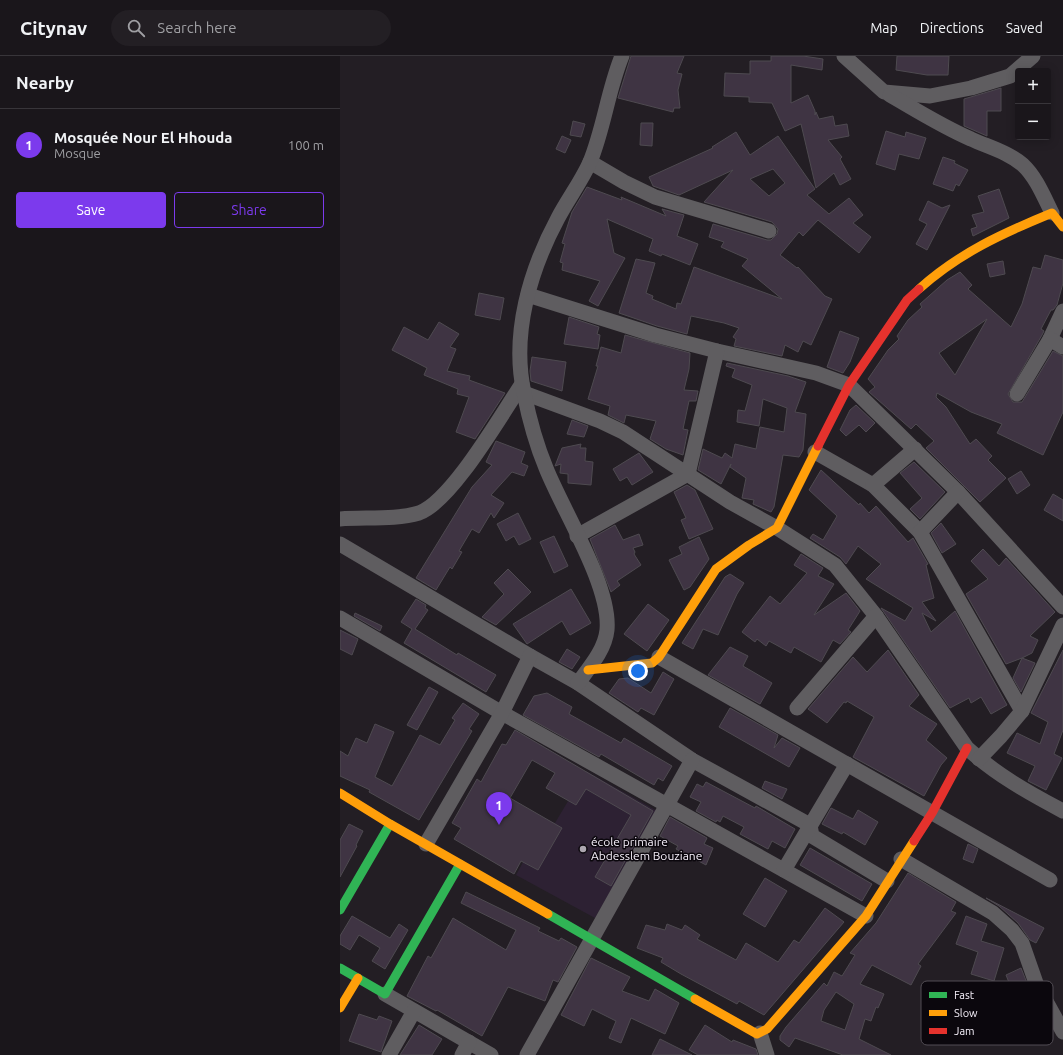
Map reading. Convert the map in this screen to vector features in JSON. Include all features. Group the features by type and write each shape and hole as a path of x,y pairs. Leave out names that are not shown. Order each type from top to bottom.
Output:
{"street":[{"path":"578,683 602,648 607,632 607,618 600,586 545,467 523,388 520,366 521,339 528,296 543,247 590,162 601,128 607,100 622,56"},
{"path":"844,56 884,92 949,128 1012,157 1024,165 1043,194 1052,213 1063,227"},
{"path":"884,92 930,96 971,88 1010,76 1033,56"},
{"path":"590,162 624,182 655,197 769,231"},
{"path":"588,670 652,663 659,657 716,569 749,545 778,528 849,385 907,300 940,270 1002,234 1052,213"},
{"path":"528,296 655,335 717,351 816,373 849,385 958,492 1063,607"},
{"path":"1017,394 1050,339 1063,311"},
{"path":"1050,339 1063,347"},
{"path":"577,536 688,474 717,351"},
{"path":"523,388 623,432 730,502 778,528 835,565 876,616 967,748 979,759 1027,792 1063,811"},
{"path":"340,519 413,514 431,508 439,501 467,467 523,388"},
{"path":"873,485 915,449"},
{"path":"815,452 873,485 920,532 1022,711"},
{"path":"920,532 958,492"},
{"path":"340,544 578,683 692,760 810,825"},
{"path":"797,708 876,616"},
{"path":"340,618 502,713 866,916"},
{"path":"979,759 1002,736 1022,711 1063,625"},
{"path":"426,844 502,713 530,656"},
{"path":"659,657 1050,880"},
{"path":"340,793 390,824 757,1034 767,1029 789,1006 866,916 887,881 932,813 967,748"},
{"path":"527,1055 692,760"},
{"path":"784,870 847,764"},
{"path":"340,910 390,824"},
{"path":"810,825 812,836 887,881"},
{"path":"902,859 993,913 1012,930 1022,943 1035,981"},
{"path":"385,994 460,864"},
{"path":"340,982 343,970 414,1011 466,1049 491,1055"},
{"path":"340,1008 358,978"},
{"path":"389,1055 414,1011"},
{"path":"1053,1014 1063,1032"},
{"path":"760,1033 768,1055"}],"shaded area":[{"name":"école primaire Abdesslem Bouziane","path":"586,771 657,811 595,918 516,875 547,819 555,823"}],"building":[{"path":"631,56 684,56 677,73 682,74 678,90 680,108 674,108 673,112 618,98"},
{"path":"771,56 803,56 823,59 822,70 791,65 791,103 808,95 815,111 815,115 816,112 819,119 833,116 835,126 847,124 849,136 828,140 842,157 840,159 851,179 840,185 834,173 816,188 801,124 785,131 772,103 749,102 749,97 724,96 725,73 750,74 750,61 771,61"},
{"path":"897,56 949,56 948,75 927,75 896,70"},
{"path":"1001,88 1001,111 987,111 987,136 964,126 964,99"},
{"path":"573,121 585,124 581,137 570,135"},
{"path":"641,123 653,123 652,146 640,145"},
{"path":"886,131 905,137 906,132 926,138 919,159 899,154 895,170 876,164"},
{"path":"736,132 750,155 778,136 815,189 807,195 829,214 849,198 863,215 853,223 871,237 859,253 818,220 803,236 799,232 780,255 797,268 798,267 825,296 832,299 811,345 803,341 798,352 785,345 782,356 734,346 736,339 733,337 739,328 724,323 691,316 687,334 657,326 619,313 636,259 655,263 646,293 653,296 652,299 676,309 677,303 681,304 694,267 782,299 742,266 748,259 721,247 724,242 709,237 713,224 767,240 771,240 777,234 778,229 772,222 704,202 733,170 679,195 653,186 649,177 713,148 712,147","holes":["773,169 785,183 769,196 750,179"]},
{"path":"562,136 571,140 565,153 556,149"},
{"path":"943,157 955,161 954,163 968,170 959,186 956,184 953,191 933,184"},
{"path":"587,187 622,200 621,197 666,216 662,209 684,215 677,236 698,244 690,265 662,254 661,256 649,251 653,239 607,219 614,253 625,258 598,306 589,301 600,281 562,270 563,263 560,262 565,244 562,243 572,212"},
{"path":"999,189 1009,218 973,236 971,229 977,227 972,215 984,212 978,196"},
{"path":"928,201 942,208 950,205 927,250 916,244 927,224 919,220"},
{"path":"1045,255 1063,260 1063,283 1057,305 1053,310 1051,310 1041,329 1044,331 1042,335 1008,394 1013,402 1022,402 1053,351 1063,356 1063,412 1043,455 997,433 1002,424 971,412 937,393 936,397 946,407 970,444 976,439 992,456 988,460 1006,478 980,502 926,448 934,441 916,424 911,429 869,392 875,387 868,379 888,350 899,339 897,336 908,320 922,307 920,304 947,280 960,272 972,285 968,289 1011,327 1022,304 1033,267 1041,269","holes":["987,319 955,375 939,353"]},
{"path":"1003,261 1005,274 990,277 987,264"},
{"path":"479,293 504,298 500,320 475,315"},
{"path":"569,317 599,327 597,334 600,335 598,349 564,344"},
{"path":"439,322 459,334 450,347 456,349 447,371 470,376 469,380 505,393 475,439 456,432 469,397 457,394 458,389 424,375 427,368 392,350 404,327 428,340"},
{"path":"840,331 859,338 850,362 843,373 827,367"},
{"path":"625,335 690,353 689,369 684,390 698,391 696,401 689,401 683,429 688,430 683,455 666,449 650,439 656,421 626,415 624,423 608,415 610,406 588,399 598,366 596,366 601,347 621,353"},
{"path":"532,357 566,362 562,391 531,381 530,371"},
{"path":"727,363 788,376 806,382 795,412 806,414 803,450 799,457 783,455 774,507 771,512 753,504 754,500 742,498 746,478 730,467 731,464 721,484 698,470 703,449 722,458 725,453 732,458 735,444 756,449 760,427 784,432 787,408 763,399 759,426 737,422 738,410 745,411 752,385 732,377 735,369 726,366"},
{"path":"856,405 875,423 866,432 859,425 846,436 840,430 850,410"},
{"path":"572,420 588,426 584,437 567,434"},
{"path":"496,441 525,452 521,463 528,466 524,476 512,472 491,495 504,503 494,518 491,513 479,533 472,529 459,551 462,552 452,569 450,567 436,590 416,578 472,487 492,465 486,462"},
{"path":"581,444 580,448 586,448 585,461 593,462 591,485 568,483 568,474 560,473 561,464 555,466 562,448"},
{"path":"639,453 653,472 632,485 627,477 620,481 613,469"},
{"path":"914,462 945,492 920,519 910,509 922,498 900,473"},
{"path":"821,470 859,505 860,503 869,513 876,506 908,542 913,538 928,564 926,565 934,598 922,602 936,621 922,613 931,632 955,611 1007,705 991,714 981,697 971,703 969,698 950,708 881,608 905,621 913,608 866,579 881,564 858,546 846,564 840,557 810,538 813,534 823,540 837,516 809,490"},
{"path":"1021,471 1030,485 1017,494 1008,479"},
{"path":"687,485 695,490 713,529 689,539 681,520 686,518 674,492"},
{"path":"1053,494 1063,500 1063,521 1044,510"},
{"path":"518,513 531,539 519,545 514,536 506,541 497,524"},
{"path":"941,523 956,544 942,553 931,533"},
{"path":"615,525 623,540 639,534 643,545 633,548 635,552 634,554 641,565 617,581 620,585 611,592 590,539"},
{"path":"554,536 568,566 554,573 540,542"},
{"path":"699,537 709,559 690,587 684,590 669,560 682,554 679,547"},
{"path":"983,549 999,566 1006,558 1055,612 1030,636 1038,640 1032,653 1006,664 966,594 988,579 971,561"},
{"path":"801,554 823,568 818,576 834,584 814,615 846,593 860,611 848,630 851,632 840,644 833,640 821,662 794,647 791,653 769,641 766,646 757,639 755,642 742,632 770,596 780,604 807,573 794,565"},
{"path":"508,569 531,592 496,625 482,617 504,594 494,583"},
{"path":"730,574 744,583 737,594 718,635 703,629 693,649 682,643 725,577"},
{"path":"571,589 591,623 570,635 562,621 527,644 513,624"},
{"path":"416,599 426,605 425,608 428,610 415,629 457,655 458,653 496,675 486,692 404,643 412,629 401,622"},
{"path":"648,604 669,620 647,651 624,634"},
{"path":"355,613 382,626 380,631 354,616"},
{"path":"340,630 358,639 352,655 340,649"},
{"path":"730,647 748,656 743,666 772,683 760,704 708,675"},
{"path":"567,649 580,657 572,669 559,662"},
{"path":"888,650 919,695 909,706 937,724 926,740 947,758 941,765 924,796 853,757 874,717 847,701 846,703 844,702 827,723 808,709 853,657 867,672"},
{"path":"1063,650 1063,730 1054,754 1062,758 1046,790 1028,781 1035,766 1007,753 1017,733 1040,744 1048,722 1031,713"},
{"path":"1022,658 1035,663 1021,692 1013,678"},
{"path":"663,672 674,679 654,715 641,708 638,712 609,693 619,679 628,678 651,693"},
{"path":"429,687 438,692 417,730 407,725"},
{"path":"547,693 572,707 569,714 621,743 624,738 672,766 663,781 658,778 654,785 601,754 599,757 523,715 534,696"},
{"path":"463,703 479,714 469,729 472,731 419,820 369,792 370,790 340,776 340,751 348,756 356,738 367,743 375,724 394,732 375,777 392,786 420,735 440,745 455,720 452,718"},
{"path":"730,708 778,735 774,748 782,738 800,748 789,767 719,727"},
{"path":"515,730 653,811 611,886 595,877 631,815 586,789 576,805 546,788 555,773 532,760 510,798 562,828 538,870 521,861 514,874 454,839 461,828 452,823 477,779 481,782 502,744 506,745"},
{"path":"765,781 787,789 782,799 762,788"},
{"path":"706,782 755,808 756,806 795,829 785,848 772,841 768,849 740,834 744,827 723,816 720,822 717,820 716,822 696,811 701,802 690,797 697,784 703,787"},
{"path":"831,808 853,819 858,810 878,822 865,845 843,832 842,834 822,824"},
{"path":"670,817 707,838 704,844 713,848 706,865 676,849 678,846 660,836"},
{"path":"349,824 363,831 356,845 357,846 340,877 340,840"},
{"path":"968,844 978,849 973,863 963,859"},
{"path":"810,848 872,884 862,901 800,865"},
{"path":"908,873 956,902 951,911 956,913 918,964 921,966 911,985 872,965 860,984 884,994 878,1008 876,1007 871,1021 865,1019 859,1039 891,1055 843,1055 795,1038 789,1047 780,1040 780,1036 786,1027 824,983 827,986 834,972 842,976 855,955 850,953 876,923","holes":["836,992 854,1004 845,1030 821,1021 824,1010"]},
{"path":"765,878 787,891 765,927 743,914"},
{"path":"466,892 540,928 538,931 559,941 561,938 577,947 558,982 553,980 545,1001 508,987 482,1036 437,1010 436,1011 407,996 428,956 431,958 453,918 506,950 516,930 461,903"},
{"path":"986,898 1044,928 1036,943 1030,940 1018,923 999,906"},
{"path":"825,908 844,922 764,1015 739,1001 737,1004 681,974 661,962 663,958 637,948 646,925 665,930 667,924 682,930 685,925 700,935 697,939 736,960 746,943 778,962 794,940 799,943"},
{"path":"352,916 390,938 399,924 408,930 385,969 372,961 380,948 359,935 350,950 340,944 340,936"},
{"path":"966,916 987,924 981,941 1004,948 994,981 971,974 978,952 956,944"},
{"path":"591,958 630,977 622,991 649,1001 655,989 679,1003 665,1034 631,1018 621,1043 609,1038 616,1021 592,1009 584,1026 561,1015"},
{"path":"1021,968 1026,981 1008,981 1006,975"},
{"path":"359,1014 377,1020 379,1016 392,1021 381,1052 349,1041"},
{"path":"419,1025 442,1039 432,1055 400,1055"},
{"path":"705,1025 732,1042 733,1040 756,1049 758,1055 698,1055 689,1050"},
{"path":"660,1039 692,1055 652,1055"}],"traffic: fast":[{"path":"340,910 390,824"},
{"path":"340,968 385,994 460,864"},
{"path":"548,914 695,999"}],"traffic: slow":[{"path":"919,289 934,276 966,254 999,236 1052,213 1063,227"},
{"path":"588,670 652,663 659,657 716,569 749,545 777,528 818,446"},
{"path":"340,793 390,824 548,914"},
{"path":"695,999 757,1034 767,1029 866,916 914,841"},
{"path":"340,1008 358,978"}],"traffic: jam":[{"path":"818,446 849,385 907,300 919,289"},
{"path":"914,841 932,813 967,748"}],"place":[{"name":"Mosquée Nour El Hhouda","path":"499,825"},
{"name":"école primaire Abdesslem Bouziane","path":"583,849"}]}
